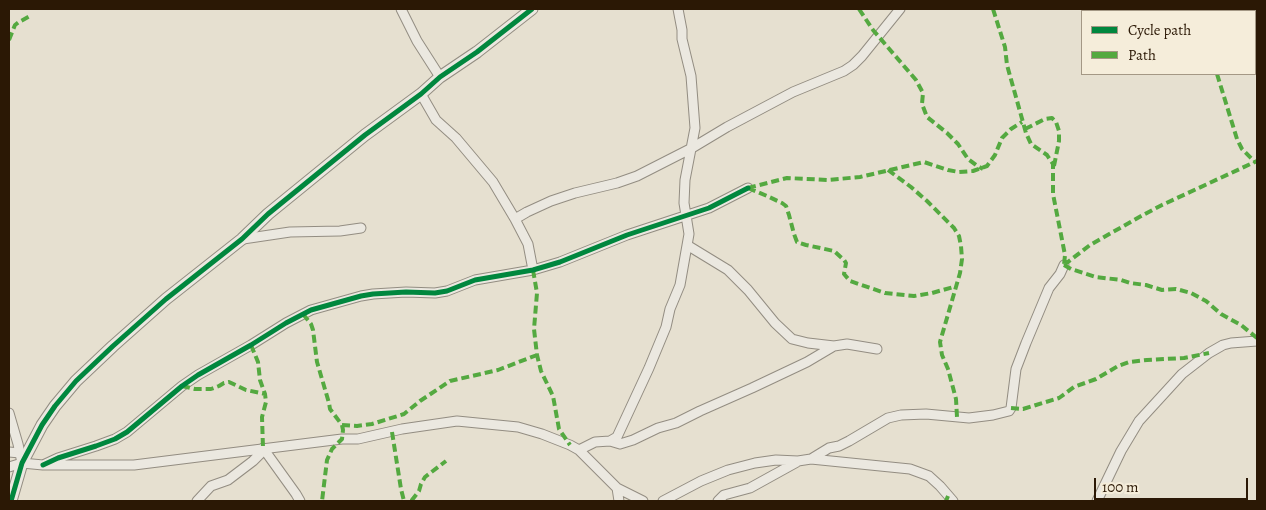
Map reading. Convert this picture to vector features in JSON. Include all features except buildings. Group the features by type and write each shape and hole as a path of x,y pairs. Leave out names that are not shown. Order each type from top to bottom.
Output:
{"street":[{"path":"401,9 417,41 440,77"},
{"path":"11,501 21,458 42,425 76,381 113,346 166,299 365,135 532,9"},
{"path":"610,441 621,430 666,326 670,308 680,285 688,245 689,234 684,204 685,180 695,128 692,84 682,39 678,9"},
{"path":"515,219 527,212 575,193 637,176 793,92 835,75 853,65 862,56 900,9"},
{"path":"421,94 436,120 456,138 494,182 528,244 533,270"},
{"path":"43,465 115,439 127,432 198,375 311,310 373,294 447,292 475,280 533,270 560,262 627,235 709,208 748,188"},
{"path":"242,238 290,232 340,231 361,228"},
{"path":"688,245 728,270 748,290 775,323 792,339 808,343 834,346 847,344 877,349"},
{"path":"811,459 829,448 839,446 888,418 913,414 970,418 1009,411 1012,408 1016,369 1026,342 1049,288 1060,274 1064,265"},
{"path":"1097,501 1120,451 1139,421 1182,374 1209,353 1223,345 1257,341"},
{"path":"579,450 595,442 610,441 620,444 658,428 676,423 807,362 834,346"},
{"path":"9,413 21,458"},
{"path":"9,452 43,465 134,465 262,448 358,438 457,421 518,426 542,434 579,450 617,488 643,501"},
{"path":"197,501 211,486 228,480 253,461 260,454 262,448"},
{"path":"262,448 300,501"},
{"path":"9,467 21,458"},
{"path":"663,501 701,481 728,470 776,460 798,461 811,459 910,469 929,476 953,501"},
{"path":"718,501 724,495 750,488 798,461"},
{"path":"617,488 619,501"}],"marked path":[{"path":"859,9 873,30 916,80 923,93 922,104 927,117 958,144 968,159 983,169"},
{"path":"993,9 1005,47 1007,65 1026,133 1031,144 1047,155 1053,164 1053,194 1065,255 1064,265"},
{"path":"9,40 15,25 30,16"},
{"path":"1217,75 1237,139 1242,149 1255,162"},
{"path":"1025,129 1045,119 1052,118 1056,122 1059,131 1059,141 1054,166"},
{"path":"748,188 787,178 828,180 860,177 924,162 948,170 959,172 973,171 987,166 995,155 1002,138 1022,122"},
{"path":"1064,265 1090,245 1143,215 1257,161"},
{"path":"888,170 927,201 954,228 959,236 962,259 960,273 940,342 942,355 956,399 957,417"},
{"path":"748,188 786,206 797,242 834,251 846,263 844,274 850,281 885,293 914,296 957,286"},
{"path":"1064,265 1096,277 1121,280 1162,290 1176,289 1191,293 1206,301 1221,314 1241,325 1257,338"},
{"path":"533,270 537,293 534,329 537,355 541,371 553,396 559,429 570,445"},
{"path":"303,314 313,330 317,362 330,409 342,425 343,430 342,439 332,449 327,460 322,501"},
{"path":"251,345 258,362 260,380 266,402 262,417 263,448"},
{"path":"1011,408 1023,409 1059,398 1074,387 1096,379 1129,362 1184,358 1209,353"},
{"path":"342,425 372,424 404,414 450,381 498,370 537,355"},
{"path":"182,386 195,389 211,389 229,382 246,390 265,394"},
{"path":"392,432 404,501"},
{"path":"412,501 425,477 446,461"},
{"path":"946,501 948,496"}],"cycle path":[{"path":"11,501 22,463 42,425 76,381 113,346 166,299 242,239 268,214 365,135 532,9"},
{"path":"43,465 115,439 127,432 198,375 311,310 373,294 435,293 447,291 475,280 533,270 560,262 627,235 709,208 748,188"}]}
